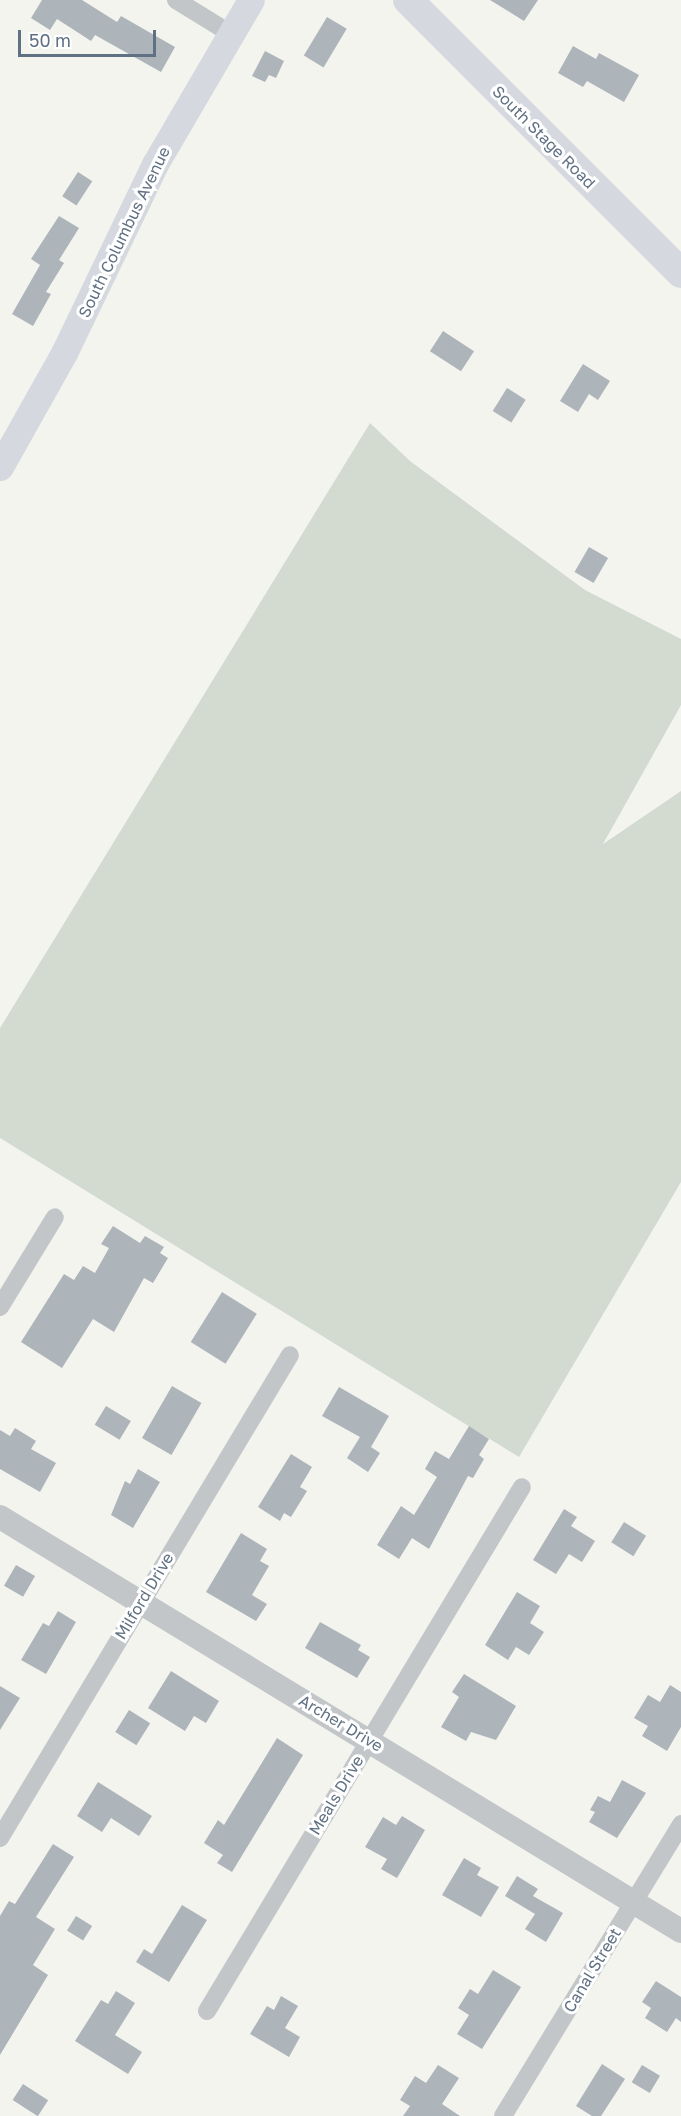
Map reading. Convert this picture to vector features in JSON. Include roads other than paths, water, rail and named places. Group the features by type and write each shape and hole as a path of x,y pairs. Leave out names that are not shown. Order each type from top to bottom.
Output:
{"main road":[{"name":"South Columbus Avenue","path":"1,465 52,378 155,164 250,0"},
{"name":"South Stage Road","path":"408,0 681,273"}],"street":[{"path":"176,0 231,34"},
{"path":"0,1307 55,1216"},
{"name":"Milford Drive","path":"0,1838 290,1355"},
{"name":"Meals Drive","path":"207,2011 522,1487"},
{"name":"Archer Drive","path":"0,1516 681,1931"},
{"name":"Canal Street","path":"503,2116 681,1824"}]}
